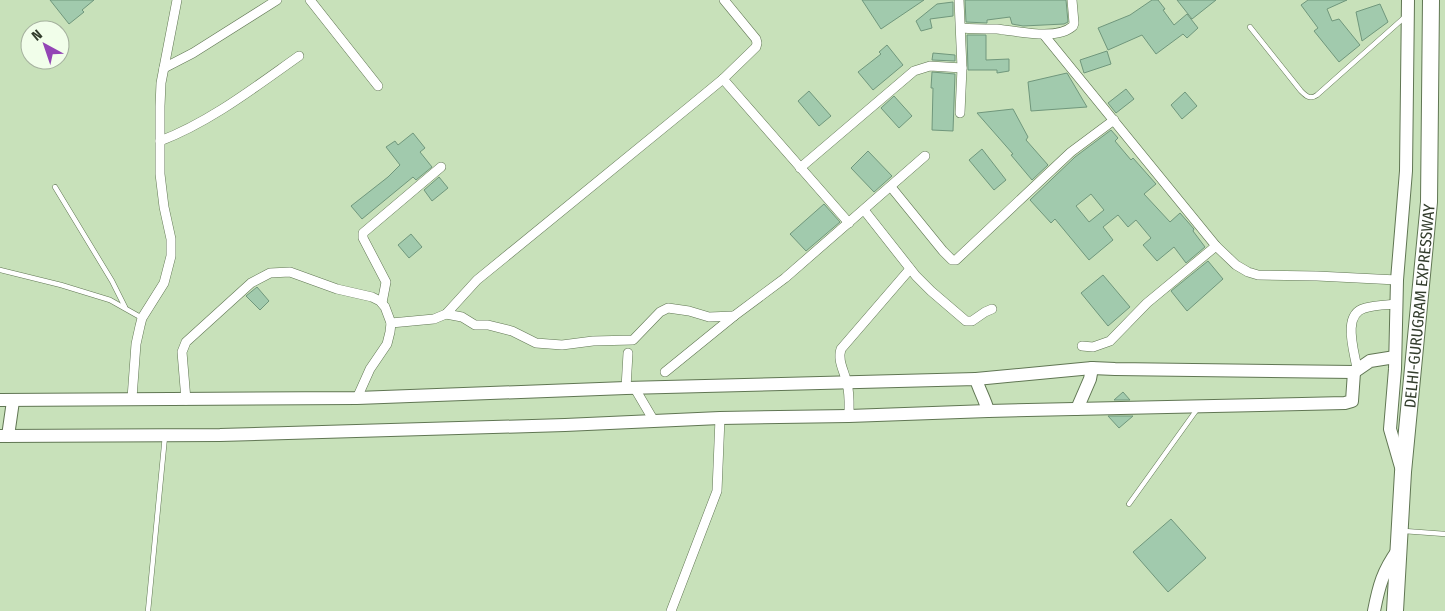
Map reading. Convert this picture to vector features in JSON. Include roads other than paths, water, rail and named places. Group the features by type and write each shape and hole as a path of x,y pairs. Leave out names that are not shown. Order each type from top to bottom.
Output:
{"highway":[{"name":"DELHI-GURUGRAM EXPRESSWAY","path":"1395,611 1403,472 1429,202 1431,0"}],"street":[{"path":"132,398 136,344 142,318 164,283 171,256 171,239 164,207 160,174 160,106 164,68 177,0"},
{"path":"164,68 193,53 277,0"},
{"path":"310,0 378,86"},
{"path":"391,323 434,319 446,314 477,280 723,79 756,48 757,43 750,30 724,0"},
{"path":"959,0 962,28 960,113"},
{"path":"962,28 1044,35 1066,31 1074,23 1072,0"},
{"path":"1403,472 1390,429 1395,357 1397,280 1406,171 1408,0"},
{"path":"1044,35 1216,246 1236,265 1258,275 1397,280"},
{"path":"160,141 184,131 212,115 299,56"},
{"path":"800,168 914,71 930,66 962,68"},
{"path":"723,79 849,223"},
{"path":"891,187 943,251 952,260 956,260 1071,152 1114,120"},
{"path":"665,372 734,316 785,278 926,156"},
{"path":"382,303 386,282 362,238 363,233 441,167"},
{"path":"864,210 910,269 931,291 967,322 992,309"},
{"path":"1082,346 1093,347 1110,341 1148,303 1216,246"},
{"path":"849,416 847,383 841,363 841,349 910,269"},
{"path":"186,400 182,352 186,342 251,283 262,276 275,272 290,272 337,289 372,297 382,303 391,323 386,344 370,370 357,398"},
{"path":"13,400 4,436 286,434 720,418 1346,403 1352,401 1356,371 1350,328 1356,313 1362,308 1397,304"},
{"path":"654,421 630,388 628,353 633,340 660,312 668,308 689,310 709,317 734,316"},
{"path":"446,314 462,317 475,325 488,325 512,331 536,342 562,345 593,340 633,340"},
{"path":"619,341 628,353"},
{"path":"0,400 357,398 976,378 1092,368 1115,370 1356,371 1370,361 1395,357"},
{"path":"1077,409 1090,380 1092,368"},
{"path":"976,378 988,411"},
{"path":"671,611 717,491 720,418"},
{"path":"1374,611 1379,586 1387,566 1398,550"}],"lane":[{"path":"1250,27 1301,91 1311,97 1316,95 1407,16"},
{"path":"55,187 112,281 125,308"},
{"path":"0,270 110,300 142,318"},
{"path":"1129,504 1199,407"},
{"path":"148,611 165,435"},
{"path":"1400,530 1445,534"}]}
